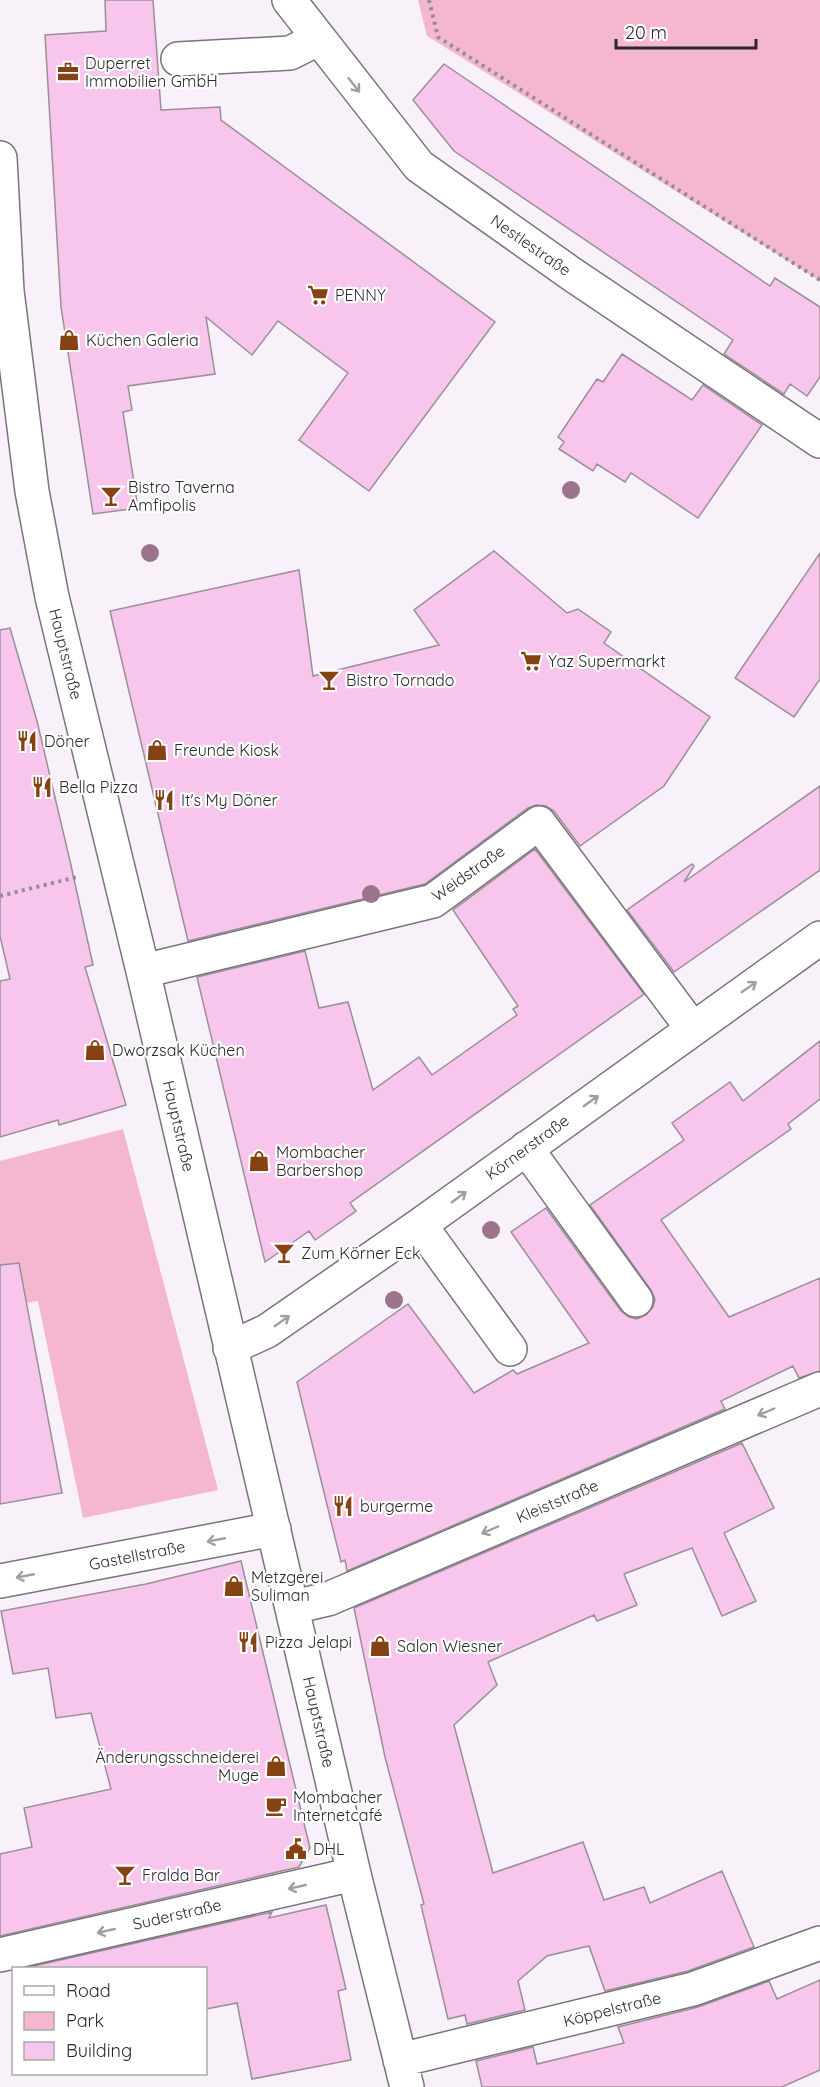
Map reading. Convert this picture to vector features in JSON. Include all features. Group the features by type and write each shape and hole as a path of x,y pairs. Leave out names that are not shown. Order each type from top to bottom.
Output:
{"street":[{"name":"Nestlestraße","path":"289,0 419,166 573,275 820,441"},
{"path":"178,59 290,53 318,39"},
{"name":"Hauptstraße","path":"0,158 3,291 32,491 52,597 293,1607 354,1874 404,2074"},
{"name":"Weidstraße","path":"142,970 434,901 539,823 692,1028"},
{"name":"Körnerstraße","path":"230,1348 267,1331 420,1225 820,938"},
{"path":"526,1148 636,1300"},
{"path":"420,1225 510,1349"},
{"name":"Kleiststraße","path":"293,1607 328,1599 820,1389"},
{"name":"Gastellstraße","path":"0,1581 274,1529"},
{"name":"Suderstraße","path":"0,1955 354,1874"},
{"name":"Köppelstraße","path":"404,2074 693,1989 820,1944"}],"path":[{"path":"429,0 438,37 820,280"},
{"path":"0,896 78,877"}],"green space":[{"path":"418,0 820,0 820,281 427,36"},
{"path":"123,1129 218,1490 83,1518 38,1301 0,1307 0,1161"}],"building":[{"path":"105,0 153,0 161,110 220,107 221,120 495,322 369,491 299,440 348,373 278,321 252,355 206,317 215,374 128,386 132,410 123,412 138,508 93,514 61,307 45,35 106,31"},
{"path":"444,64 770,286 775,278 820,307 820,377 807,396 790,384 784,394 724,354 733,340 454,151 413,100"},
{"path":"622,354 692,400 703,385 762,425 698,518 631,473 625,482 597,464 593,471 559,449 564,442 558,437 597,379 603,382"},
{"path":"494,551 567,613 578,609 611,632 604,643 710,717 664,786 580,846 554,811 546,806 536,805 528,808 425,884 188,941 110,611 299,570 313,676 439,645 414,610"},
{"path":"820,553 820,679 794,717 735,678"},
{"path":"10,628 37,721 70,861 93,965 85,967 126,1105 59,1125 58,1120 0,1137 0,981 10,979 0,936 0,630"},
{"path":"820,786 820,870 674,972 627,910 692,864 694,866 684,882"},
{"path":"535,849 644,994 350,1203 356,1211 315,1240 309,1231 265,1262 197,977 305,951 319,1008 348,1002 373,1090 419,1057 432,1075 517,1015 513,1009 518,1006 453,910"},
{"path":"820,1041 820,1099 788,1124 791,1129 661,1220 729,1317 820,1278 820,1371 799,1378 793,1366 721,1401 725,1409 347,1571 345,1560 341,1562 297,1382 408,1304 474,1393 513,1370 517,1374 589,1343 511,1232 546,1208 621,1311 637,1319 646,1315 653,1307 655,1299 651,1290 590,1205 684,1140 672,1123 730,1082 743,1101"},
{"path":"19,1263 62,1493 0,1504 0,1265"},
{"path":"742,1443 774,1508 724,1533 756,1601 722,1616 692,1548 624,1574 637,1605 597,1621 594,1615 488,1662 497,1685 454,1725 493,1873 583,1842 604,1900 644,1887 650,1903 722,1871 754,1947 688,1971 605,1991 589,1946 547,1956 518,1981 525,2010 467,2024 465,2015 448,2019 421,1905 424,1904 385,1757 354,1608"},
{"path":"241,1561 310,1848 299,1867 0,1936 0,1854 32,1847 24,1808 111,1789 91,1713 56,1718 48,1668 13,1674 1,1611 146,1584"},
{"path":"326,1905 346,1989 338,1991 351,2060 252,2079 237,2003 207,2009 207,1967 29,1967 272,1912 269,1918"},
{"path":"820,1980 820,2070 782,2087 482,2087 476,2061 533,2047 537,2064 624,2043 618,2027 698,2007 769,1981 777,1999"}],"place":[{"name":"Duperret Immobilien GmbH","path":"68,72"},
{"name":"PENNY","path":"318,295"},
{"name":"Küchen Galeria","path":"69,340"},
{"name":"Bistro Taverna Amfipolis","path":"111,496"},
{"name":"Yaz Supermarkt","path":"531,661"},
{"name":"Bistro Tornado","path":"329,680"},
{"name":"Döner","path":"27,741"},
{"name":"Freunde Kiosk","path":"157,750"},
{"name":"Bella Pizza","path":"42,787"},
{"name":"It's My Döner","path":"164,800"},
{"name":"Dworzsak Küchen","path":"95,1050"},
{"name":"Mombacher Barbershop","path":"259,1161"},
{"name":"Zum Körner Eck","path":"284,1253"},
{"name":"burgerme","path":"343,1506"},
{"name":"Metzgerei Suliman","path":"234,1586"},
{"name":"Pizza Jelapi","path":"248,1642"},
{"name":"Salon Wiesner","path":"380,1646"},
{"name":"Änderungsschneiderei Muge","path":"276,1766"},
{"name":"Mombacher Internetcafé","path":"276,1806"},
{"name":"DHL","path":"296,1849"},
{"name":"Fralda Bar","path":"125,1875"}]}
